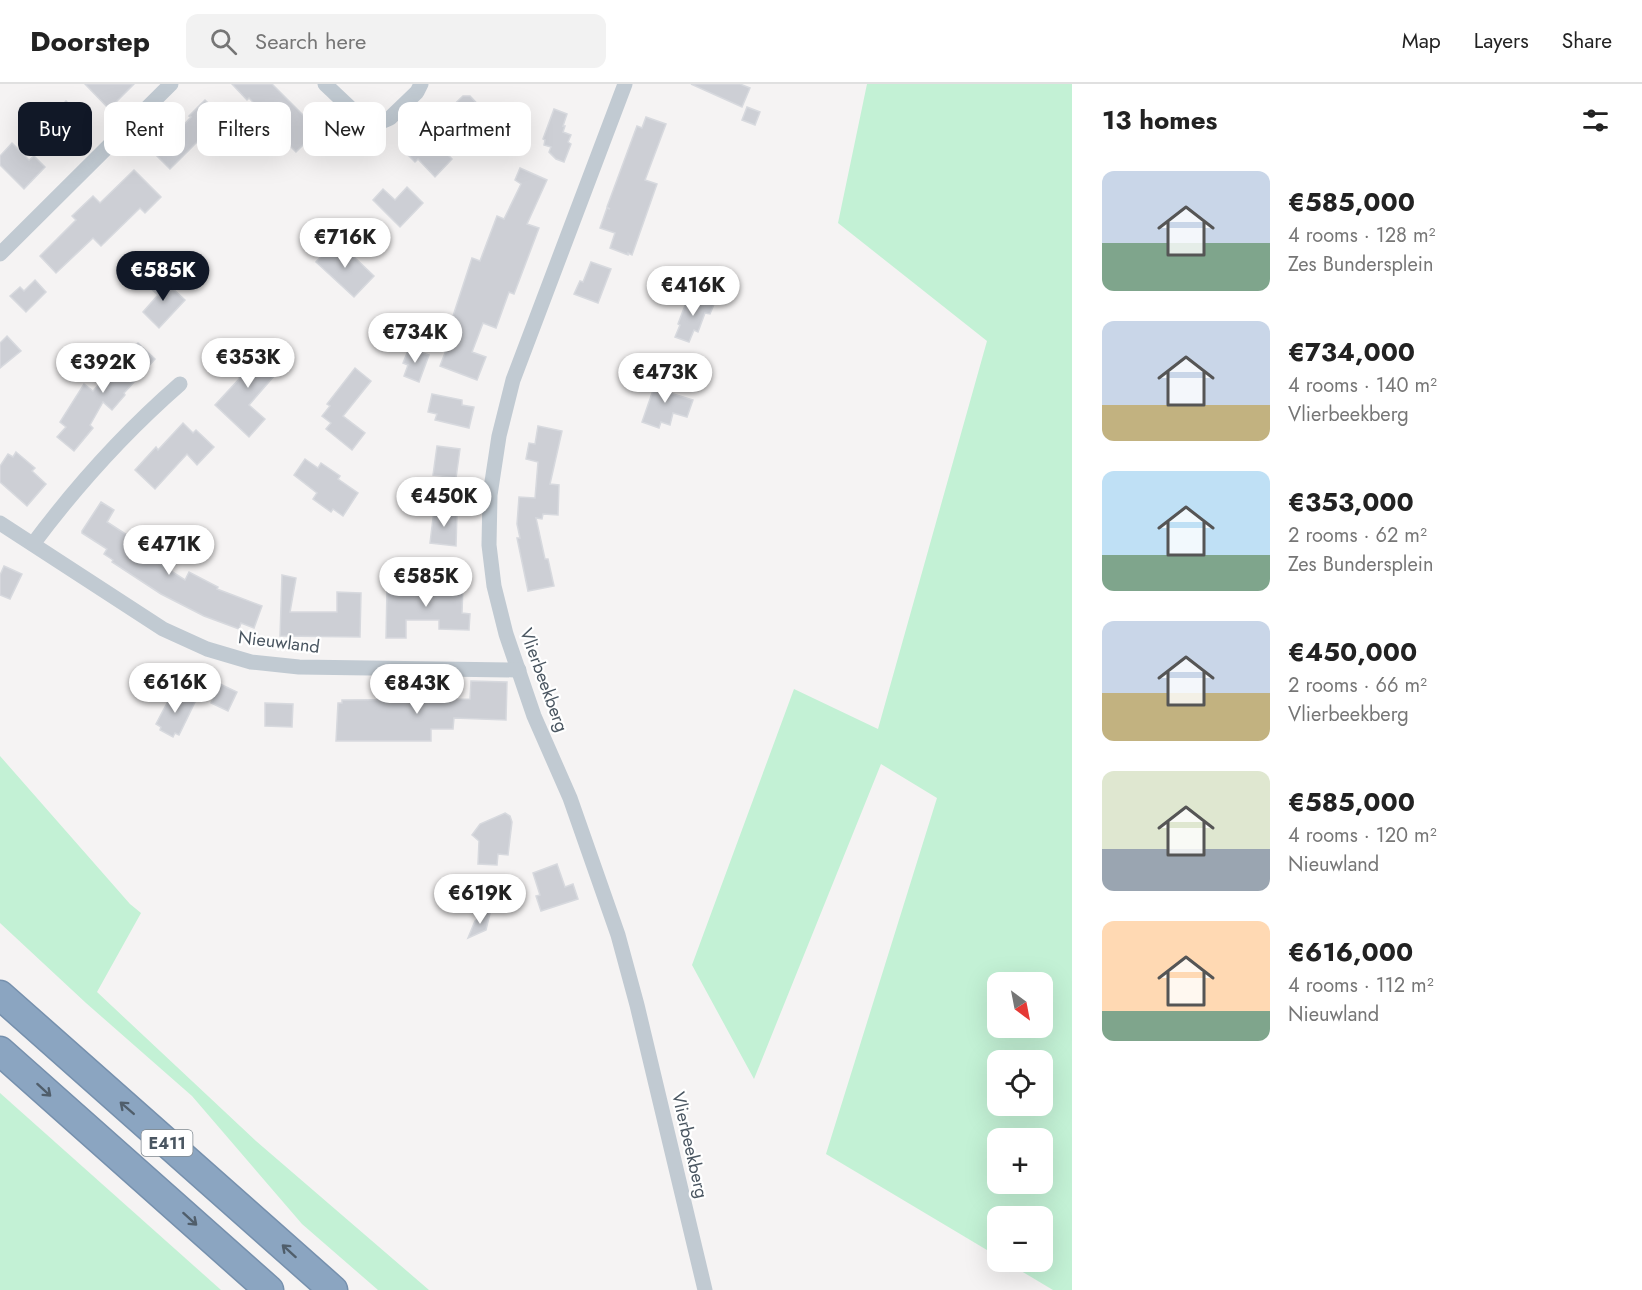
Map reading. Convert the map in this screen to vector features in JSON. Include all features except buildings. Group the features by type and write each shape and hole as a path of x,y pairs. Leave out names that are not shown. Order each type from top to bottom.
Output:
{"highway":[{"name":"E411","path":"0,995 333,1290"},
{"name":"E411","path":"0,1051 269,1290"}],"street":[{"path":"0,254 171,84"},
{"path":"326,84 363,120 376,124 390,118 417,92 421,84"},
{"name":"Vlierbeekberg","path":"625,84 513,380 499,436 490,495 489,545 494,586 534,716 570,798 618,935 705,1290"},
{"path":"33,543 95,465 141,417 180,384"},
{"name":"Nieuwland","path":"0,523 163,629 207,650 251,662 299,667 519,670"}],"green space":[{"path":"867,84 1072,84 1072,1290 1053,1290 1023,1272 1053,1272 1053,1206 987,1206 987,1250 826,1154 937,798 881,764 754,1079 692,965 794,689 878,729 987,341 838,223"},
{"path":"0,756 130,904 141,913 97,992 256,1141 429,1290 378,1290 302,1224 192,1096 86,1003 0,923"},
{"path":"0,1093 221,1290 0,1290"}]}
